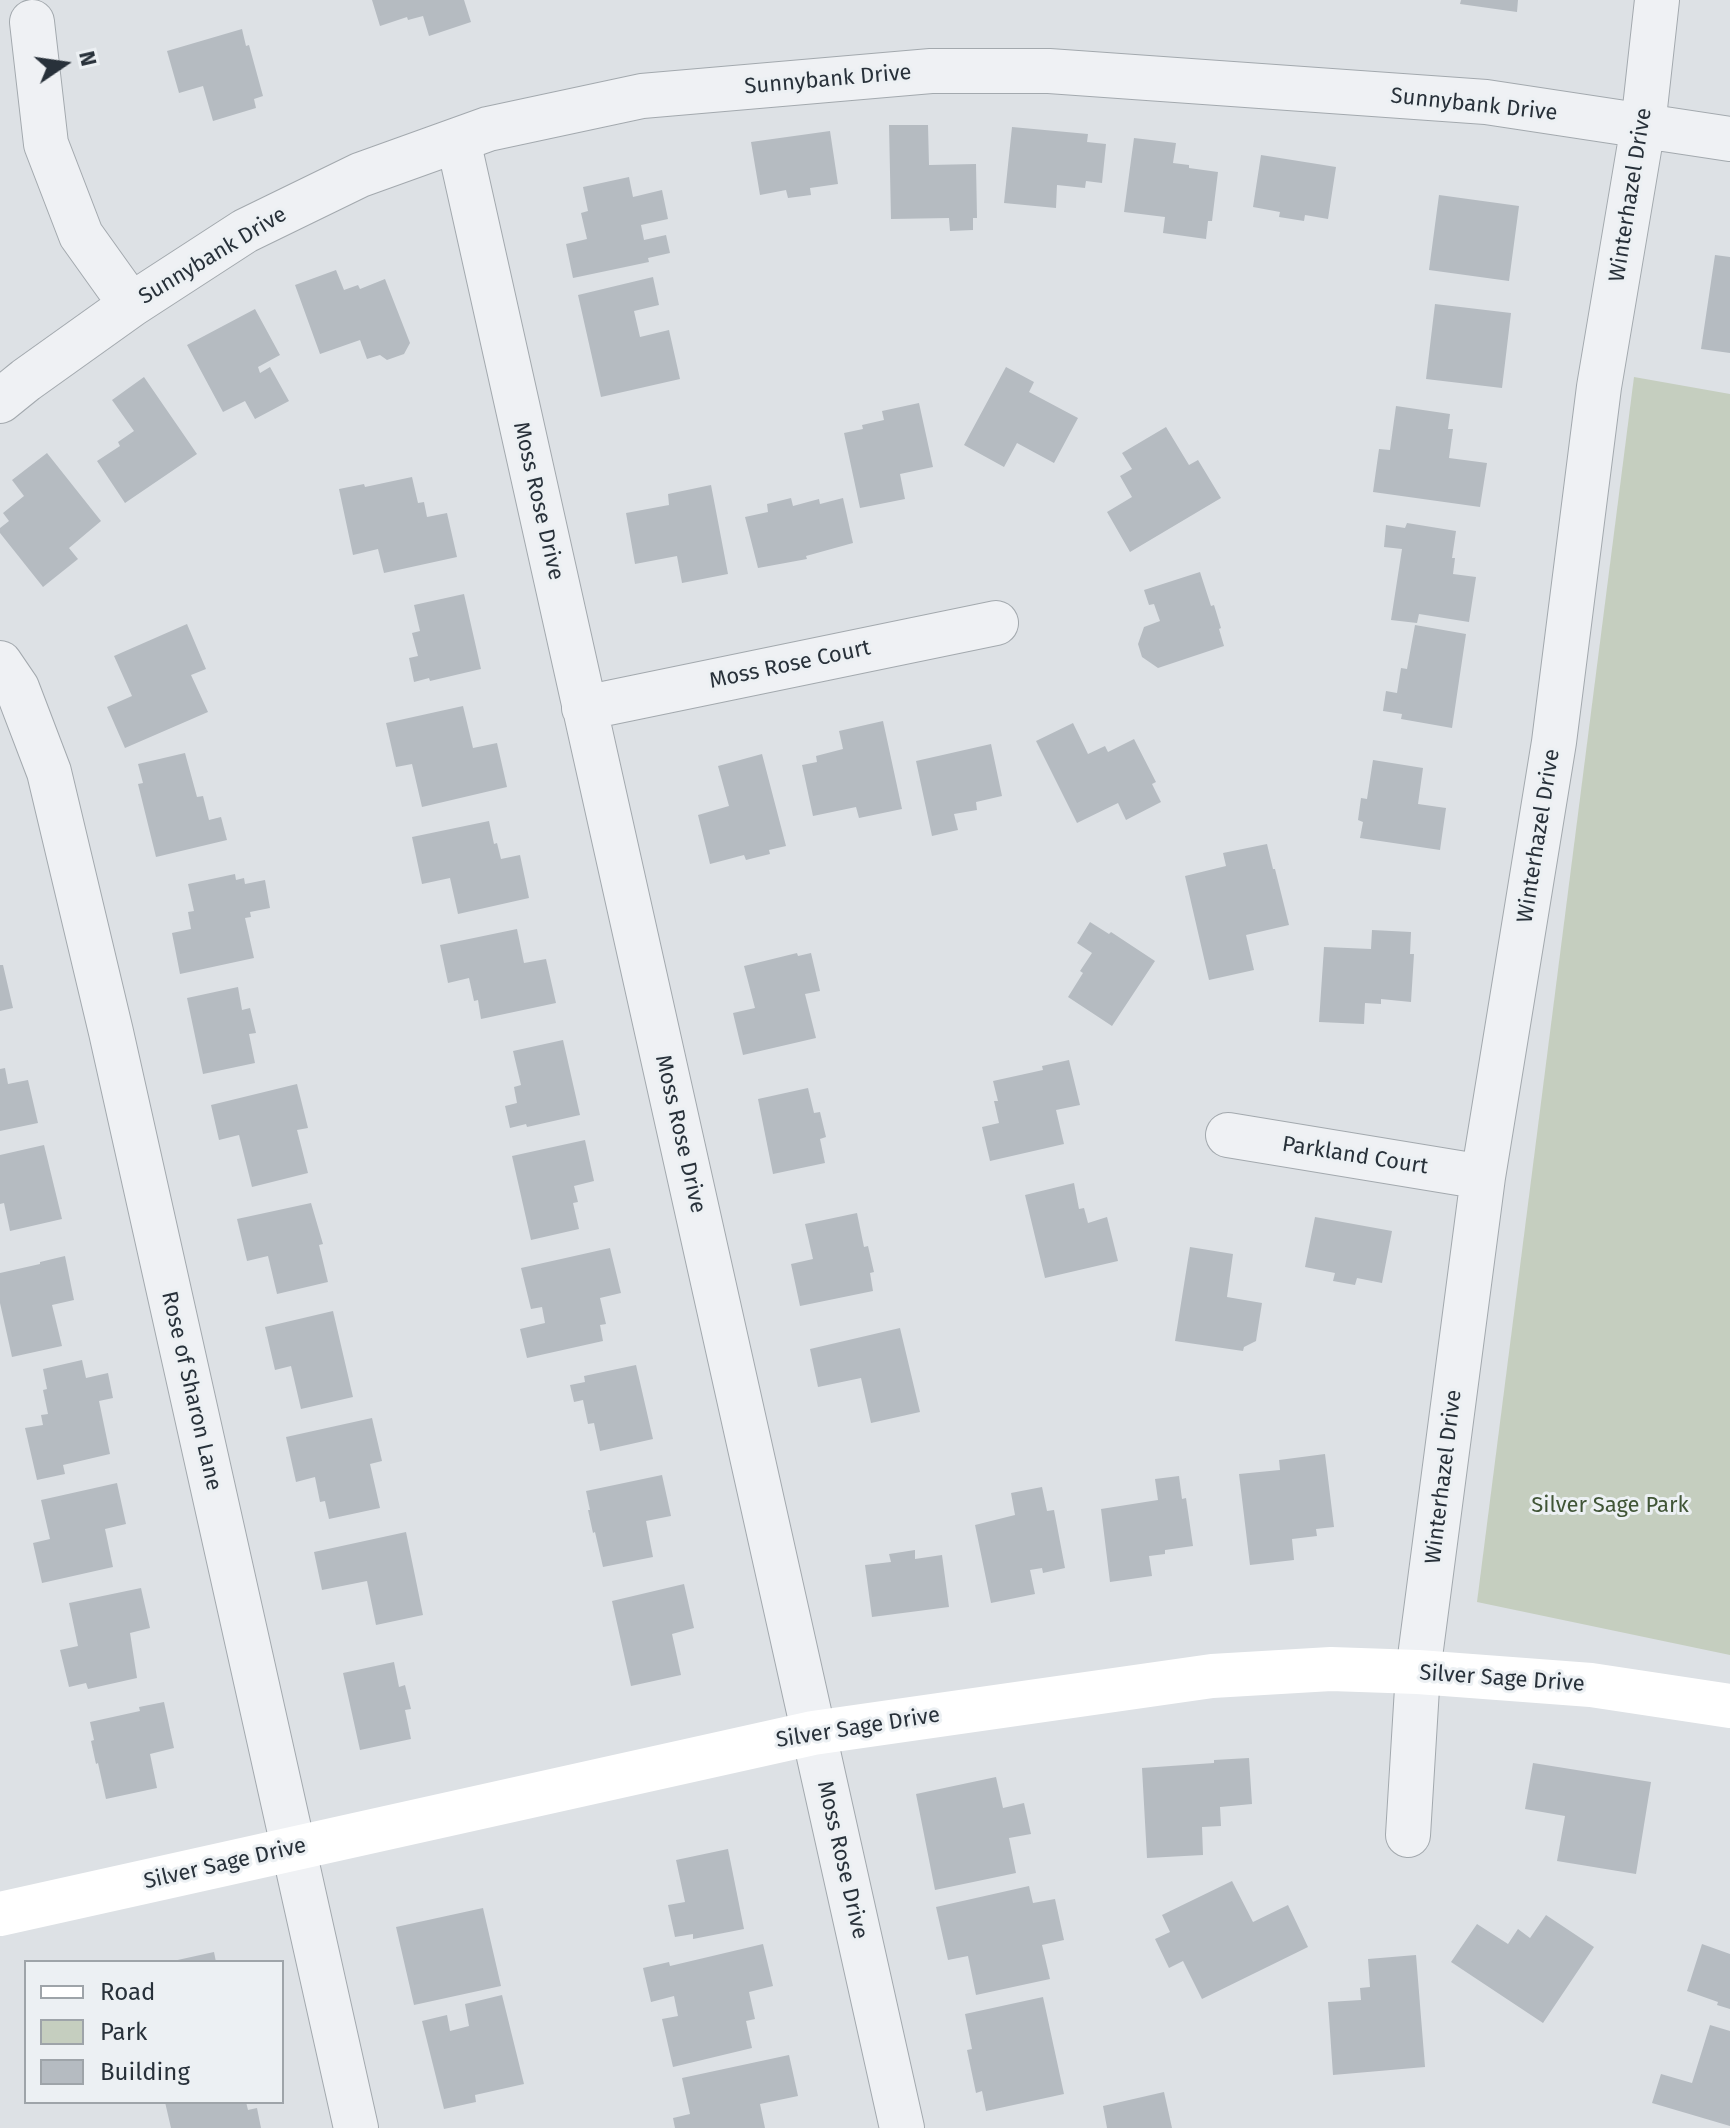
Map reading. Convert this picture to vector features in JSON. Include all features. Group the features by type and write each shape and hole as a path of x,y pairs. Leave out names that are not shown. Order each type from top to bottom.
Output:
{"street":[{"name":"Winterhazel Drive","path":"1408,1835 1418,1672 1483,1177 1554,742 1599,387 1643,126 1657,0"},
{"path":"32,22 46,144 81,235 131,305"},
{"name":"Sunnybank Drive","path":"0,401 131,305 245,231 360,175 488,129 642,96 931,71 1049,71 1486,102 1730,139"},
{"name":"Moss Rose Drive","path":"458,140 902,2128"},
{"name":"Moss Rose Court","path":"584,708 996,623"},
{"name":"Rose of Sharon Lane","path":"0,663 17,688 49,772 118,1063 356,2128"},
{"name":"Parkland Court","path":"1228,1135 1483,1177"},
{"name":"Silver Sage Drive","path":"0,1914 813,1733 1212,1676 1331,1669 1418,1672 1591,1685 1730,1706"}],"green space":[{"name":"Silver Sage Park","path":"1634,377 1730,394 1730,1655 1477,1602"}],"building":[{"path":"372,0 464,0 471,22 429,36 423,16 408,20 407,17 380,26"},
{"path":"1461,0 1518,0 1517,12 1460,4"},
{"path":"242,29 263,96 254,99 256,108 213,121 203,86 179,93 167,51"},
{"path":"889,125 928,125 929,165 976,164 977,218 973,218 973,230 950,231 949,218 891,219"},
{"path":"1012,127 1088,134 1087,142 1106,144 1102,183 1086,181 1085,188 1057,185 1056,208 1004,203"},
{"path":"830,131 838,184 810,188 811,195 788,198 786,190 760,195 751,142"},
{"path":"1134,138 1176,143 1173,163 1218,172 1212,221 1208,221 1206,239 1163,233 1165,217 1124,212"},
{"path":"1261,155 1336,167 1328,219 1305,215 1304,221 1279,217 1280,212 1253,207"},
{"path":"629,177 633,197 662,190 668,219 641,225 644,240 666,235 670,253 648,258 649,262 573,278 566,244 587,239 581,213 588,211 583,187"},
{"path":"1439,195 1519,206 1509,281 1429,270"},
{"path":"1715,255 1730,257 1730,353 1701,349"},
{"path":"336,270 344,290 358,285 360,289 385,279 410,343 404,354 387,360 380,355 367,359 360,340 320,354 295,285"},
{"path":"653,277 659,305 634,311 640,337 669,330 680,379 601,397 578,295"},
{"path":"1435,304 1511,313 1502,388 1426,379"},
{"path":"255,309 280,355 258,367 260,373 270,367 289,401 255,419 245,401 223,412 187,345"},
{"path":"1006,367 1034,382 1029,392 1078,418 1054,463 1017,443 1004,467 964,445"},
{"path":"144,377 197,454 125,503 97,461 120,446 118,442 134,431 112,400"},
{"path":"919,403 933,467 900,474 905,499 860,508 844,433 884,420 882,411"},
{"path":"1396,406 1450,414 1448,429 1453,429 1449,458 1487,463 1480,507 1373,492 1379,449 1390,450"},
{"path":"1166,427 1189,465 1198,460 1221,498 1130,552 1107,512 1132,497 1120,476 1132,469 1122,453"},
{"path":"47,453 101,521 69,548 78,559 43,587 0,533 0,528 9,521 3,513 24,496 12,480"},
{"path":"412,477 418,503 424,502 427,517 447,513 457,557 384,573 378,549 353,555 339,489"},
{"path":"711,485 728,574 682,583 677,556 635,564 626,513 669,505 668,494"},
{"path":"791,498 793,506 819,499 820,504 843,498 853,543 806,556 807,559 758,568 745,517 768,512 767,504"},
{"path":"1407,523 1456,531 1453,574 1476,577 1469,622 1419,614 1417,623 1391,620 1402,549 1384,547 1386,525 1405,528"},
{"path":"1200,572 1211,606 1214,605 1224,646 1158,668 1142,657 1138,644 1144,627 1160,621 1154,604 1149,605 1144,590"},
{"path":"464,594 481,669 414,682 409,658 418,656 412,633 420,631 414,605"},
{"path":"187,624 206,669 191,675 208,712 125,748 107,707 132,696 114,656"},
{"path":"1415,625 1466,634 1452,728 1401,719 1402,714 1383,711 1386,691 1397,693 1401,668 1407,669"},
{"path":"463,706 473,748 497,743 507,787 422,807 412,764 396,767 386,723"},
{"path":"883,721 902,809 859,818 856,807 813,816 802,765 817,762 816,756 843,749 839,731"},
{"path":"1073,723 1088,754 1105,746 1108,752 1134,739 1156,782 1152,784 1161,802 1126,820 1118,803 1077,823 1036,741"},
{"path":"991,744 1002,796 976,802 977,810 954,814 958,830 932,836 916,761"},
{"path":"185,753 197,797 203,796 209,820 221,817 227,840 156,857 138,784 143,783 138,764"},
{"path":"762,754 786,846 746,860 744,855 710,864 698,815 729,806 718,766"},
{"path":"1373,760 1423,768 1418,804 1446,808 1440,850 1360,838 1363,822 1358,820 1361,798 1367,799"},
{"path":"489,821 501,859 520,855 529,898 458,914 450,878 422,884 412,837"},
{"path":"1267,844 1289,925 1246,935 1254,970 1209,980 1185,876 1226,866 1223,853"},
{"path":"235,874 236,880 244,878 245,884 265,880 270,908 250,912 251,917 245,918 254,958 180,974 172,933 191,929 188,912 194,911 188,884"},
{"path":"1090,922 1155,961 1112,1026 1068,997 1092,953 1077,943"},
{"path":"517,929 524,963 546,959 556,1003 481,1019 478,1000 474,1001 469,978 448,983 440,945"},
{"path":"1372,930 1411,932 1410,954 1414,954 1411,1002 1381,999 1381,1004 1365,1003 1364,1024 1319,1022 1324,947 1371,949"},
{"path":"797,953 798,956 811,953 820,991 805,994 816,1038 743,1055 733,1013 755,1008 744,966"},
{"path":"0,965 3,965 13,1008 0,1011"},
{"path":"238,987 242,1010 250,1008 256,1033 249,1034 255,1063 203,1074 187,998"},
{"path":"563,1040 580,1115 510,1128 505,1106 517,1103 514,1087 521,1085 513,1051"},
{"path":"1069,1060 1080,1105 1056,1110 1064,1144 990,1161 982,1127 999,1123 993,1081 1043,1070 1042,1066"},
{"path":"5,1068 8,1084 28,1080 38,1123 0,1131 0,1069"},
{"path":"297,1084 308,1128 297,1130 308,1173 252,1187 239,1135 219,1140 211,1105"},
{"path":"808,1088 814,1113 820,1112 826,1137 820,1139 825,1163 773,1174 758,1099"},
{"path":"585,1140 594,1181 574,1186 578,1202 573,1203 579,1229 531,1240 512,1156"},
{"path":"44,1145 62,1219 10,1231 4,1203 0,1204 0,1155"},
{"path":"1074,1183 1079,1209 1084,1208 1088,1223 1107,1217 1118,1261 1045,1278 1025,1195"},
{"path":"311,1203 323,1244 319,1245 328,1282 277,1294 268,1256 247,1261 237,1219"},
{"path":"857,1213 864,1247 868,1246 874,1272 870,1273 873,1291 800,1306 791,1264 813,1259 805,1224"},
{"path":"1315,1217 1392,1231 1382,1283 1357,1278 1355,1285 1333,1281 1335,1273 1305,1267"},
{"path":"1190,1247 1233,1254 1227,1297 1262,1303 1256,1341 1244,1347 1243,1351 1175,1341"},
{"path":"610,1248 621,1293 600,1298 606,1324 600,1325 603,1341 527,1358 520,1329 545,1323 542,1307 531,1309 521,1268"},
{"path":"65,1256 74,1300 52,1305 62,1346 12,1357 0,1303 0,1273"},
{"path":"333,1311 353,1397 301,1409 291,1366 275,1370 265,1327"},
{"path":"900,1328 920,1412 871,1423 861,1378 818,1387 810,1349"},
{"path":"82,1360 86,1378 108,1373 113,1398 99,1401 110,1454 63,1465 65,1474 37,1480 25,1428 43,1425 41,1415 48,1414 43,1369"},
{"path":"636,1365 653,1439 600,1451 594,1423 588,1424 583,1400 574,1402 570,1385 585,1382 584,1376"},
{"path":"372,1418 382,1461 370,1464 380,1508 329,1519 325,1501 320,1502 315,1477 296,1482 286,1437"},
{"path":"1325,1454 1334,1527 1316,1529 1317,1536 1292,1539 1294,1560 1250,1565 1239,1474 1280,1470 1279,1460"},
{"path":"662,1475 671,1516 646,1521 653,1557 603,1567 586,1491"},
{"path":"1179,1476 1182,1499 1186,1498 1193,1546 1149,1556 1152,1576 1110,1582 1101,1509 1158,1500 1155,1479"},
{"path":"117,1483 126,1524 105,1529 113,1567 42,1583 33,1543 50,1539 41,1500"},
{"path":"1042,1487 1047,1511 1054,1510 1065,1568 1043,1573 1042,1568 1030,1570 1035,1594 991,1603 975,1525 1015,1515 1011,1493"},
{"path":"406,1532 423,1615 376,1625 367,1581 322,1590 314,1552"},
{"path":"915,1550 915,1559 942,1555 949,1607 872,1617 865,1565 891,1562 889,1554"},
{"path":"684,1584 694,1628 672,1634 681,1675 631,1686 612,1601"},
{"path":"141,1588 150,1628 130,1633 137,1678 88,1689 86,1683 69,1687 60,1650 78,1646 69,1603"},
{"path":"394,1662 399,1687 405,1685 411,1709 405,1710 411,1739 360,1750 343,1673"},
{"path":"164,1702 174,1748 150,1754 157,1788 106,1799 91,1741 94,1740 90,1722 140,1711 139,1707"},
{"path":"1249,1758 1252,1804 1220,1807 1221,1826 1202,1827 1203,1855 1147,1858 1142,1768"},
{"path":"1533,1763 1651,1782 1636,1874 1557,1861 1565,1816 1525,1809"},
{"path":"996,1777 1003,1808 1024,1803 1031,1834 1009,1838 1016,1873 935,1890 916,1794"},
{"path":"728,1849 744,1929 693,1939 693,1934 675,1937 668,1905 685,1902 676,1860"},
{"path":"1232,1881 1253,1922 1288,1905 1308,1947 1202,1999 1183,1961 1169,1968 1155,1939 1170,1932 1162,1915"},
{"path":"1029,1886 1033,1903 1055,1899 1064,1940 1042,1945 1050,1979 976,1995 968,1956 948,1960 936,1907"},
{"path":"483,1908 501,1986 414,2005 396,1927"},
{"path":"1546,1915 1594,1947 1543,2023 1451,1962 1477,1924 1508,1944 1518,1929 1530,1938"},
{"path":"763,1944 773,1986 749,1992 755,2019 746,2021 752,2048 673,2067 662,2019 678,2016 674,1996 651,2002 643,1968 669,1962 670,1966"},
{"path":"1702,1944 1730,1954 1730,2009 1687,1991"},
{"path":"214,1952 216,1960 178,1960"},
{"path":"1416,1955 1425,2067 1333,2075 1328,2002 1361,2000 1360,1988 1370,1987 1368,1959"},
{"path":"502,1995 524,2084 475,2095 476,2102 444,2109 422,2021 447,2015 450,2031 469,2026 465,2004"},
{"path":"1043,1997 1064,2094 986,2111 982,2091 976,2093 967,2050 972,2049 965,2014"},
{"path":"1710,2025 1730,2031 1730,2126 1652,2103 1661,2074 1692,2083"},
{"path":"789,2055 798,2096 760,2104 765,2128 675,2128 673,2118 690,2114 682,2078"},
{"path":"1164,2092 1172,2128 1107,2128 1103,2106"},
{"path":"165,2104 246,2104 248,2110 257,2108 261,2128 171,2128"}]}
